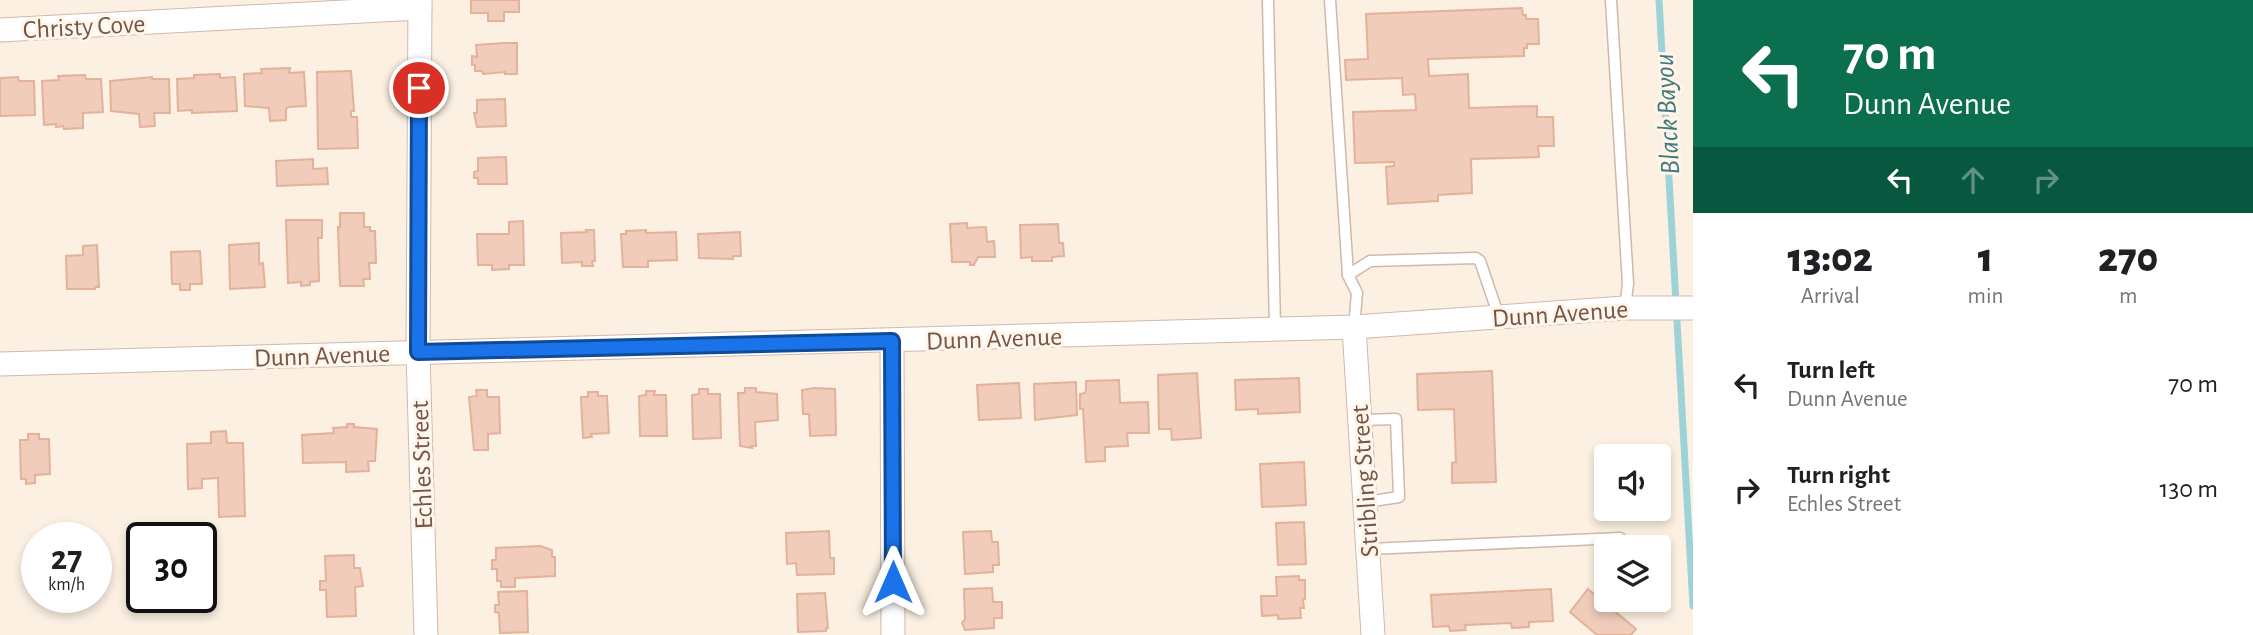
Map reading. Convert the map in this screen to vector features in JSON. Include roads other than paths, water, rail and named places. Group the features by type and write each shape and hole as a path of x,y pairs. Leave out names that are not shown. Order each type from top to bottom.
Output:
{"street":[{"name":"Christy Cove","path":"0,30 420,4"},
{"name":"Echles Street","path":"420,4 418,352 426,635"},
{"name":"Dunn Avenue","path":"0,364 1354,327 1625,308 1693,308"},
{"name":"Stribling Street","path":"1354,327 1373,635"},
{"path":"892,341 893,635"}],"lane":[{"path":"1268,0 1275,329"},
{"path":"1330,0 1348,275 1357,293 1354,327"},
{"path":"1611,0 1628,284 1625,308"},
{"path":"1348,275 1370,261 1476,258 1480,261 1499,317"},
{"path":"1361,420 1396,419 1399,497 1366,502"},
{"path":"1369,549 1594,539"}],"waterway":[{"name":"Black Bayou","path":"1659,0 1693,606"}]}
